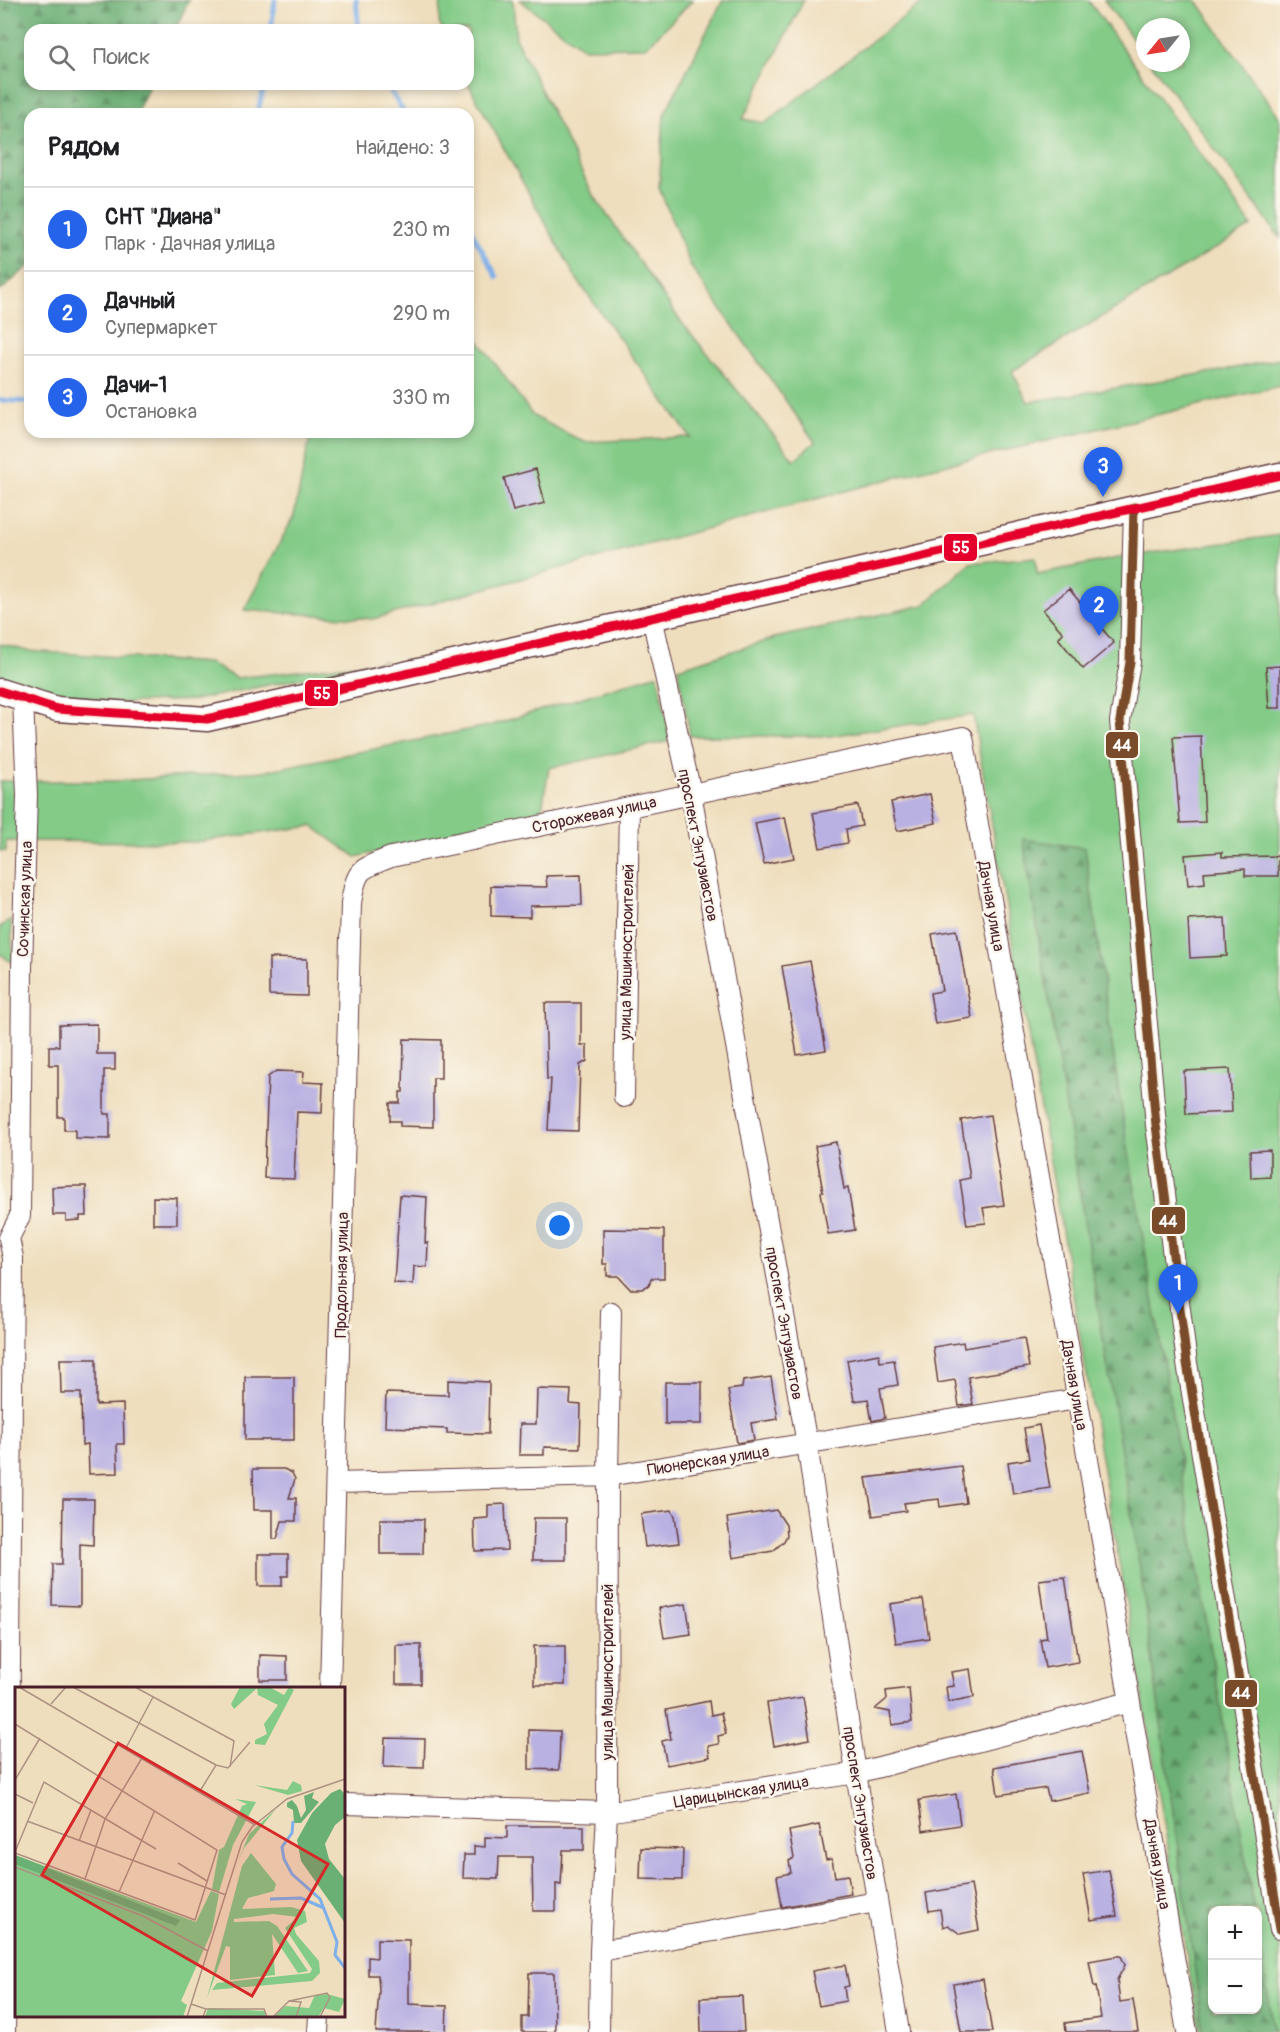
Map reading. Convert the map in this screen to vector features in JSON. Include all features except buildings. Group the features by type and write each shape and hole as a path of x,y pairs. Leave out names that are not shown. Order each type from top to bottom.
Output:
{"street":[{"path":"0,692 57,709 207,719 1280,475"},
{"path":"1134,507 1130,662 1120,721 1155,1114 1187,1363 1280,1929"},
{"name":"проспект Энтузиастов","path":"652,617 691,794 807,1444 855,1773 899,2032"},
{"name":"Сочинская улица","path":"5,2032 2,1956 13,1796 13,1270 5,1237 20,1216 22,968 27,795 23,699"},
{"name":"Сторожевая улица","path":"366,867 391,857 963,737"},
{"name":"Дачная улица","path":"963,737 1187,2032"},
{"name":"улица Машиностроителей","path":"624,1097 629,807"},
{"name":"Продольная улица","path":"330,1687 351,903 355,878 366,867"},
{"name":"улица Машиностроителей","path":"599,2032 600,1951 607,1812 608,1476 612,1312"},
{"name":"Пионерская улица","path":"336,1483 608,1476 1077,1399"},
{"name":"Царицынская улица","path":"345,1804 607,1812 855,1773 1130,1702"},
{"path":"600,1951 877,1902"},
{"path":"318,2032 319,2017"}],"green space":[{"path":"0,0 189,0 178,24 24,24 24,90 147,90 139,108 24,108 24,270 0,291"},
{"path":"441,0 513,0 516,39 592,193 679,319 794,460 815,442 691,267 659,188 664,115 723,0 804,0 743,119 765,123 926,0 1088,0 1136,66 1136,72 1140,72 1252,226 1012,371 1028,402 1280,359 1280,386 923,470 373,619 244,610 294,516 310,438 474,438 474,334 533,416 584,442 690,437 576,278 473,93 474,24 440,24"},
{"path":"520,0 693,0 646,47 583,48"},
{"path":"1104,0 1196,0 1280,118 1280,238 1158,72 1190,72 1190,18 1136,18 1136,43"},
{"path":"1280,535 1280,2032 1200,2032 973,715 830,736 690,736 678,668 775,638 924,605 970,563 1036,557 1037,574 1123,557"},
{"path":"0,644 28,651 209,663 236,678 385,661 195,700 116,703 20,684 0,677"},
{"path":"658,674 670,741 549,768 541,815 356,857 312,826 195,842 6,841 6,851 0,851 0,781 115,781 265,771 492,725"},
{"path":"1023,839 1085,848 1118,1087 1253,1906 1208,1906 1208,2014 1262,2014 1262,1957 1274,2032 1203,2032 1140,1569"},
{"path":"11,920 13,963 0,954 0,927"}],"waterway":[{"path":"272,24 275,0"},
{"path":"356,0 358,24"},
{"path":"259,108 263,90"},
{"path":"390,90 401,108"},
{"path":"474,236 497,277"},
{"path":"0,400 24,402"}],"transit line":[{"name":"55","path":"0,691 57,709 207,719 1280,475"},
{"name":"44","path":"1134,507 1130,662 1120,721 1156,1125 1187,1363 1280,1929"}],"place":[{"name":"Дачи-1","path":"1103,497"},
{"name":"Дачный","path":"1099,636"},
{"name":"СНТ \"Диана\"","path":"1178,1314"}]}
